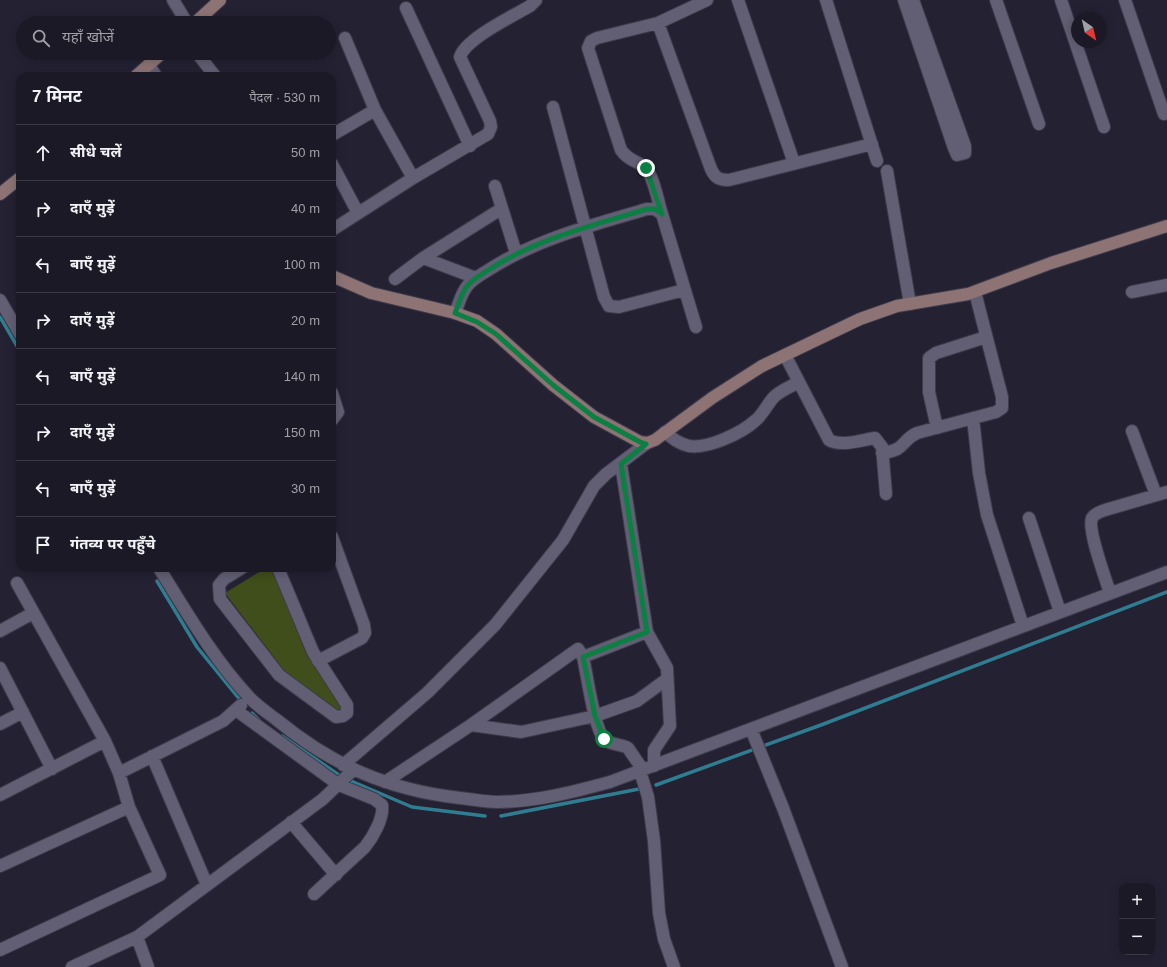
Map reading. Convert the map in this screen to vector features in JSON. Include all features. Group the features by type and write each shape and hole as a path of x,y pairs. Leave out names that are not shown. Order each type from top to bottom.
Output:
{"street":[{"path":"172,0 182,16"},
{"path":"203,16 220,0"},
{"path":"336,227 413,178 470,146 488,134 491,127 490,121 460,57 462,50 472,41 530,6 536,0"},
{"path":"696,327 649,172 642,165 626,156 621,150 588,48 591,41 597,38 658,23 707,0"},
{"path":"738,0 794,163"},
{"path":"826,0 877,161"},
{"path":"904,0 954,148 957,155 961,155 965,153 965,146 913,0"},
{"path":"996,0 1039,124"},
{"path":"1061,0 1104,127"},
{"path":"1125,0 1164,114"},
{"path":"406,8 470,146"},
{"path":"658,23 714,176 721,180 729,180 872,144"},
{"path":"346,38 375,110 413,178"},
{"path":"141,72 154,60"},
{"path":"202,60 212,72"},
{"path":"149,65 153,72"},
{"path":"553,107 584,227 604,297 609,306 619,307 684,290"},
{"path":"336,133 375,110"},
{"path":"887,171 910,304"},
{"path":"336,172 358,213"},
{"path":"0,194 16,181"},
{"path":"495,186 516,253"},
{"path":"396,279 423,258 501,209"},
{"path":"455,313 462,294 476,278 516,253 584,227 647,209 655,209 662,214"},
{"path":"72,967 137,937 292,822 339,785 348,767 422,699 495,625 563,540 594,486 646,444 737,381 785,355 877,312 910,304 975,292 1050,263 1167,226"},
{"path":"423,258 476,278"},
{"path":"336,278 371,293 455,313 477,322 496,334 553,385 594,417 646,444"},
{"path":"1132,292 1167,285"},
{"path":"882,453 898,450 911,436 917,433 996,412 1002,408 1003,402 975,292"},
{"path":"0,300 16,327"},
{"path":"937,428 930,392 929,358 936,353 986,336"},
{"path":"785,355 829,440 834,443 843,443 875,438 882,447 886,494"},
{"path":"665,432 679,443 689,446 699,446 727,438 741,432 751,425 764,412 774,397 799,382"},
{"path":"973,418 979,473 987,515 1022,626"},
{"path":"1110,593 1093,538 1091,519 1095,514 1105,510 1161,493 1132,431"},
{"path":"621,464 647,632 667,668 670,726 654,750 646,769 654,841 659,913 664,939 674,967"},
{"path":"1029,518 1060,612"},
{"path":"318,661 362,638 365,633 364,625 336,548"},
{"path":"161,572 208,647 250,698 297,737 348,767 385,782 443,796 497,802 549,797 603,784 753,734 1022,626 1167,572"},
{"path":"235,572 224,579 219,585 220,599 279,674 336,717 343,716 347,713 347,706 307,641 280,572"},
{"path":"0,950 160,875 129,807 119,773 105,741 17,583"},
{"path":"0,631 33,613"},
{"path":"583,657 647,632"},
{"path":"385,782 471,725 578,649 583,657 595,716 604,739 628,748 646,769"},
{"path":"0,668 52,769"},
{"path":"471,725 521,732 595,716 637,701 667,679"},
{"path":"119,773 223,721 250,698"},
{"path":"236,710 339,785 379,801 383,811 371,839 365,847 336,875 314,894"},
{"path":"0,724 23,712"},
{"path":"753,734 762,754 842,967"},
{"path":"0,795 105,741"},
{"path":"152,756 207,885"},
{"path":"0,866 129,807"},
{"path":"292,822 336,875"},
{"path":"137,937 148,967"}],"green space":[{"path":"259,572 273,572 307,655 343,707 335,712 286,673 225,593"}],"waterway":[{"path":"0,317 16,344"},
{"path":"157,581 197,647 241,701"},
{"path":"656,785 821,725 1167,592"},
{"path":"252,713 259,720"},
{"path":"282,736 339,775"},
{"path":"351,781 412,807 485,816"},
{"path":"501,816 639,789"}],"route":[{"path":"604,739 595,716 583,657 647,632 621,464 646,444 594,417 553,385 496,334 477,322 455,313 462,294 467,286 476,278 516,253 584,227 647,209 655,209 662,214 649,172 646,168"}]}
